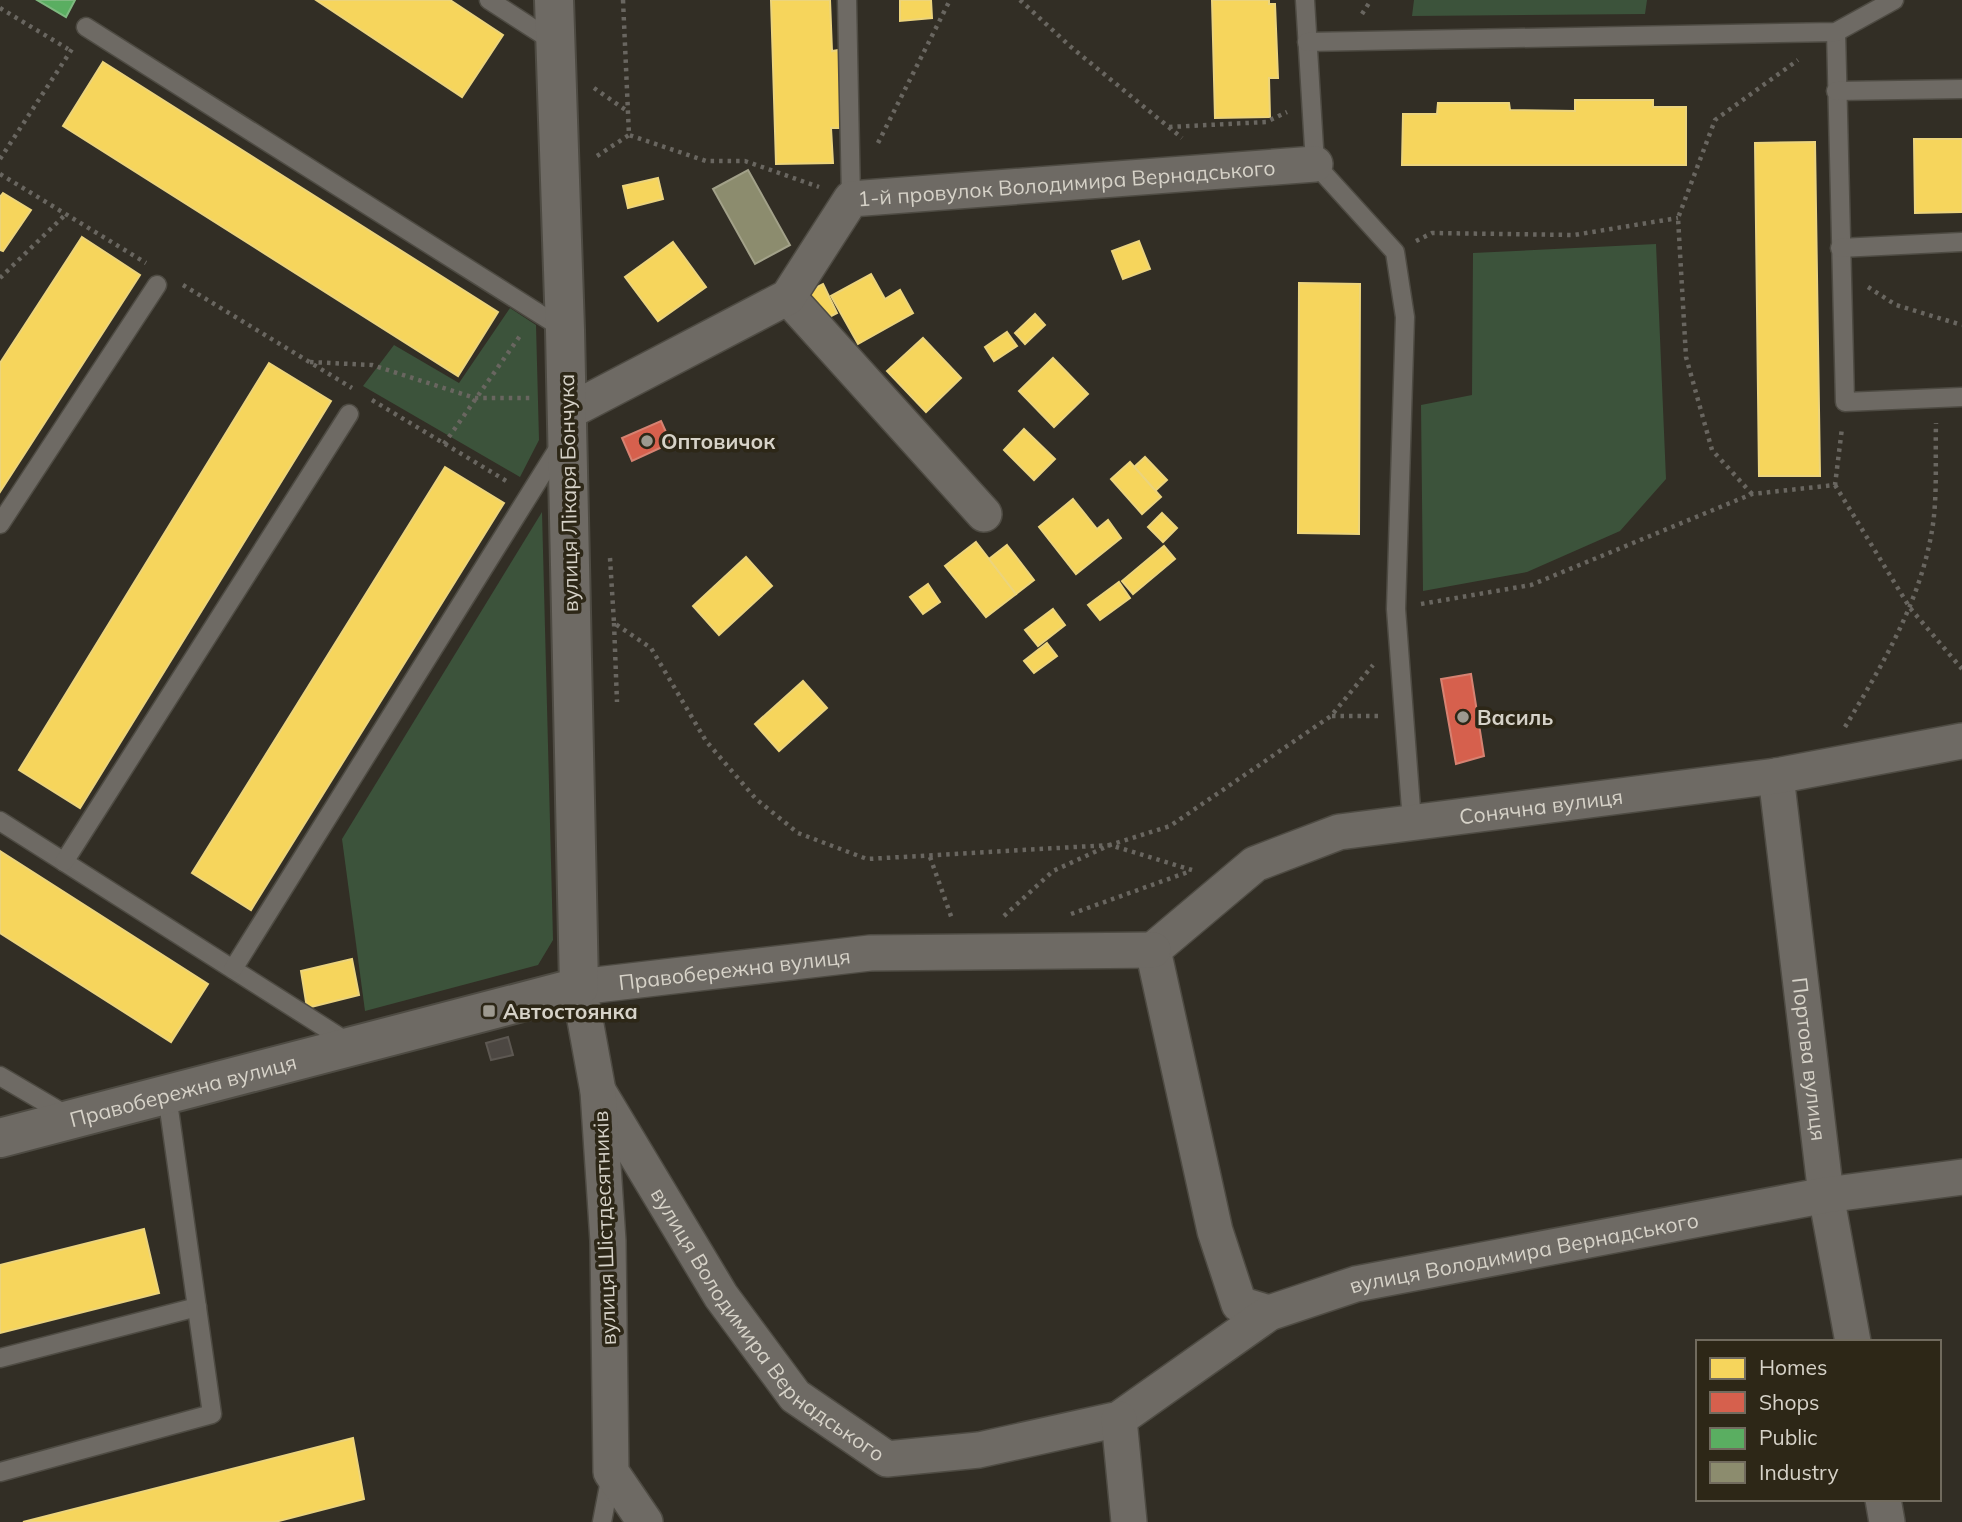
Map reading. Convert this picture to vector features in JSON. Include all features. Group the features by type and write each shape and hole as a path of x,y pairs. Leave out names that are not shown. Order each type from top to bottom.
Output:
{"street":[{"name":"вулиця Лікаря Бончука","path":"554,0 556,43 551,321 567,415 579,987"},
{"name":"1-й провулок Володимира Вернадського","path":"788,297 851,199 1315,164"},
{"path":"567,415 788,297 984,514"},
{"name":"Сонячна вулиця","path":"1153,950 1255,864 1339,832 1776,776 1962,741"},
{"name":"Портова вулиця","path":"1776,776 1826,1195 1853,1340"},
{"path":"1153,950 1182,1092 1215,1231 1238,1304 1269,1313"},
{"name":"Правобережна вулиця","path":"0,1138 579,987 870,953 1153,950"},
{"name":"вулиця Шістдесятників","path":"579,987 598,1091 608,1241 611,1472"},
{"name":"вулиця Володимира Вернадського","path":"598,1091 721,1296 795,1396 887,1459 979,1450 1119,1419 1269,1313 1356,1284 1826,1195 1962,1177"},
{"path":"1119,1419 1129,1522"},
{"path":"611,1472 645,1522"},
{"path":"1883,1501 1887,1522"}],"lane":[{"path":"489,0 556,43"},
{"path":"847,0 851,199"},
{"path":"1305,0 1315,164 1395,252 1405,317 1396,609 1412,822"},
{"path":"1307,42 1836,32 1894,0"},
{"path":"86,27 551,321"},
{"path":"1836,32 1845,402 1962,397"},
{"path":"1836,91 1962,89"},
{"path":"1840,248 1962,243"},
{"path":"0,524 157,285"},
{"path":"64,862 349,414"},
{"path":"233,969 529,495 567,415"},
{"path":"0,821 355,1046"},
{"path":"0,1076 74,1119"},
{"path":"0,1472 212,1414 167,1095"},
{"path":"0,1358 197,1307"},
{"name":"вулиця Шістдесятників","path":"602,1522 611,1472"}],"path":[{"path":"623,0 629,135 706,161 745,161 851,199 950,0"},
{"path":"1020,0 1220,170"},
{"path":"0,8 71,51"},
{"path":"0,159 86,27"},
{"path":"1752,494 1712,450 1686,357 1678,218 1715,120 1836,32"},
{"path":"1168,127 1266,122 1311,102"},
{"path":"0,174 147,264"},
{"path":"0,278 66,214"},
{"path":"1395,252 1432,233 1574,235 1678,218"},
{"path":"1840,269 1896,305 1962,325"},
{"path":"182,285 354,389"},
{"path":"444,444 475,398 551,321"},
{"path":"309,362 373,365 475,398 567,415"},
{"path":"365,396 529,495"},
{"path":"1820,768 1880,668 1910,608 1932,535 1937,398"},
{"path":"1845,402 1835,485 1910,608 1962,669"},
{"path":"1396,609 1531,584 1752,494 1835,485"},
{"path":"610,556 617,702"},
{"path":"614,623 651,648 706,741 756,799 798,833 867,859 1110,845 1193,870"},
{"path":"930,857 964,952 1053,871 1110,845 1170,826 1331,716 1398,635"},
{"path":"1331,716 1403,715"},
{"path":"1066,916 1206,867"}],"green space":[{"path":"1414,0 1647,0 1645,14 1412,16"},
{"path":"1656,244 1666,479 1620,531 1527,572 1423,591 1421,405 1472,395 1473,253"},
{"path":"510,308 536,325 539,440 520,477 363,386 394,345 459,383"},
{"path":"542,512 553,940 538,965 365,1011 342,839"}],"building: Homes":[{"path":"316,0 450,0 503,35 462,97"},
{"path":"771,0 830,0 832,51 839,50 841,128 831,128 833,163 776,164"},
{"path":"900,0 931,0 932,18 900,21"},
{"path":"1212,0 1269,0 1269,4 1275,4 1278,78 1269,78 1270,117 1215,118"},
{"path":"103,62 498,312 458,376 63,126"},
{"path":"1575,100 1653,100 1653,107 1686,107 1686,165 1402,165 1403,114 1437,114 1438,103 1509,103 1510,110 1575,111"},
{"path":"1914,139 1962,139 1962,212 1915,213"},
{"path":"1815,142 1820,476 1759,476 1755,143"},
{"path":"658,178 663,199 628,208 623,186"},
{"path":"3,193 31,210 3,251 0,250 0,197"},
{"path":"82,237 140,275 0,492 0,363"},
{"path":"1139,241 1150,269 1123,279 1112,251"},
{"path":"673,242 706,287 658,321 625,277"},
{"path":"871,274 885,299 900,290 913,313 858,344 831,296"},
{"path":"1299,283 1360,284 1359,534 1298,533"},
{"path":"823,284 837,313 818,323 803,294"},
{"path":"1035,314 1045,325 1025,344 1015,333"},
{"path":"1007,332 1017,346 994,361 985,347"},
{"path":"923,338 961,378 926,412 887,371"},
{"path":"1053,358 1088,394 1054,427 1019,391"},
{"path":"269,363 331,401 80,808 19,770"},
{"path":"1024,429 1055,459 1034,480 1004,450"},
{"path":"1145,457 1167,480 1155,491 1134,467"},
{"path":"1130,462 1161,497 1142,514 1111,479"},
{"path":"445,467 504,503 251,910 192,873"},
{"path":"1073,499 1097,529 1108,520 1121,538 1076,574 1039,527"},
{"path":"1162,513 1177,528 1163,542 1148,527"},
{"path":"976,542 1016,594 986,617 945,566"},
{"path":"1007,545 1034,580 1016,594 989,559"},
{"path":"1164,546 1175,559 1133,594 1122,581"},
{"path":"746,557 772,586 719,635 693,606"},
{"path":"1119,582 1130,598 1100,620 1088,605"},
{"path":"928,584 940,602 923,614 910,597"},
{"path":"1053,609 1065,625 1038,646 1025,630"},
{"path":"1047,643 1057,656 1034,673 1024,661"},
{"path":"803,681 827,708 779,751 755,724"},
{"path":"0,851 208,984 171,1042 0,933"},
{"path":"352,959 359,995 307,1008 301,971"},
{"path":"144,1229 159,1293 0,1333 0,1265"},
{"path":"353,1438 364,1499 275,1522 23,1522"}],"building: Shops":[{"name":"Оптовичок","path":"661,421 671,443 632,461 622,438"},
{"name":"Василь","path":"1471,674 1484,756 1456,764 1441,679"}],"building: Public":[{"path":"37,0 75,0 66,17"}],"building: Industry":[{"path":"748,170 790,245 755,264 713,189"}],"building: Other":[{"path":"508,1037 513,1055 491,1060 486,1043"}],"place":[{"name":"Оптовичок","path":"647,441"},
{"name":"Василь","path":"1463,717"},
{"name":"Автостоянка","path":"489,1011"}]}
